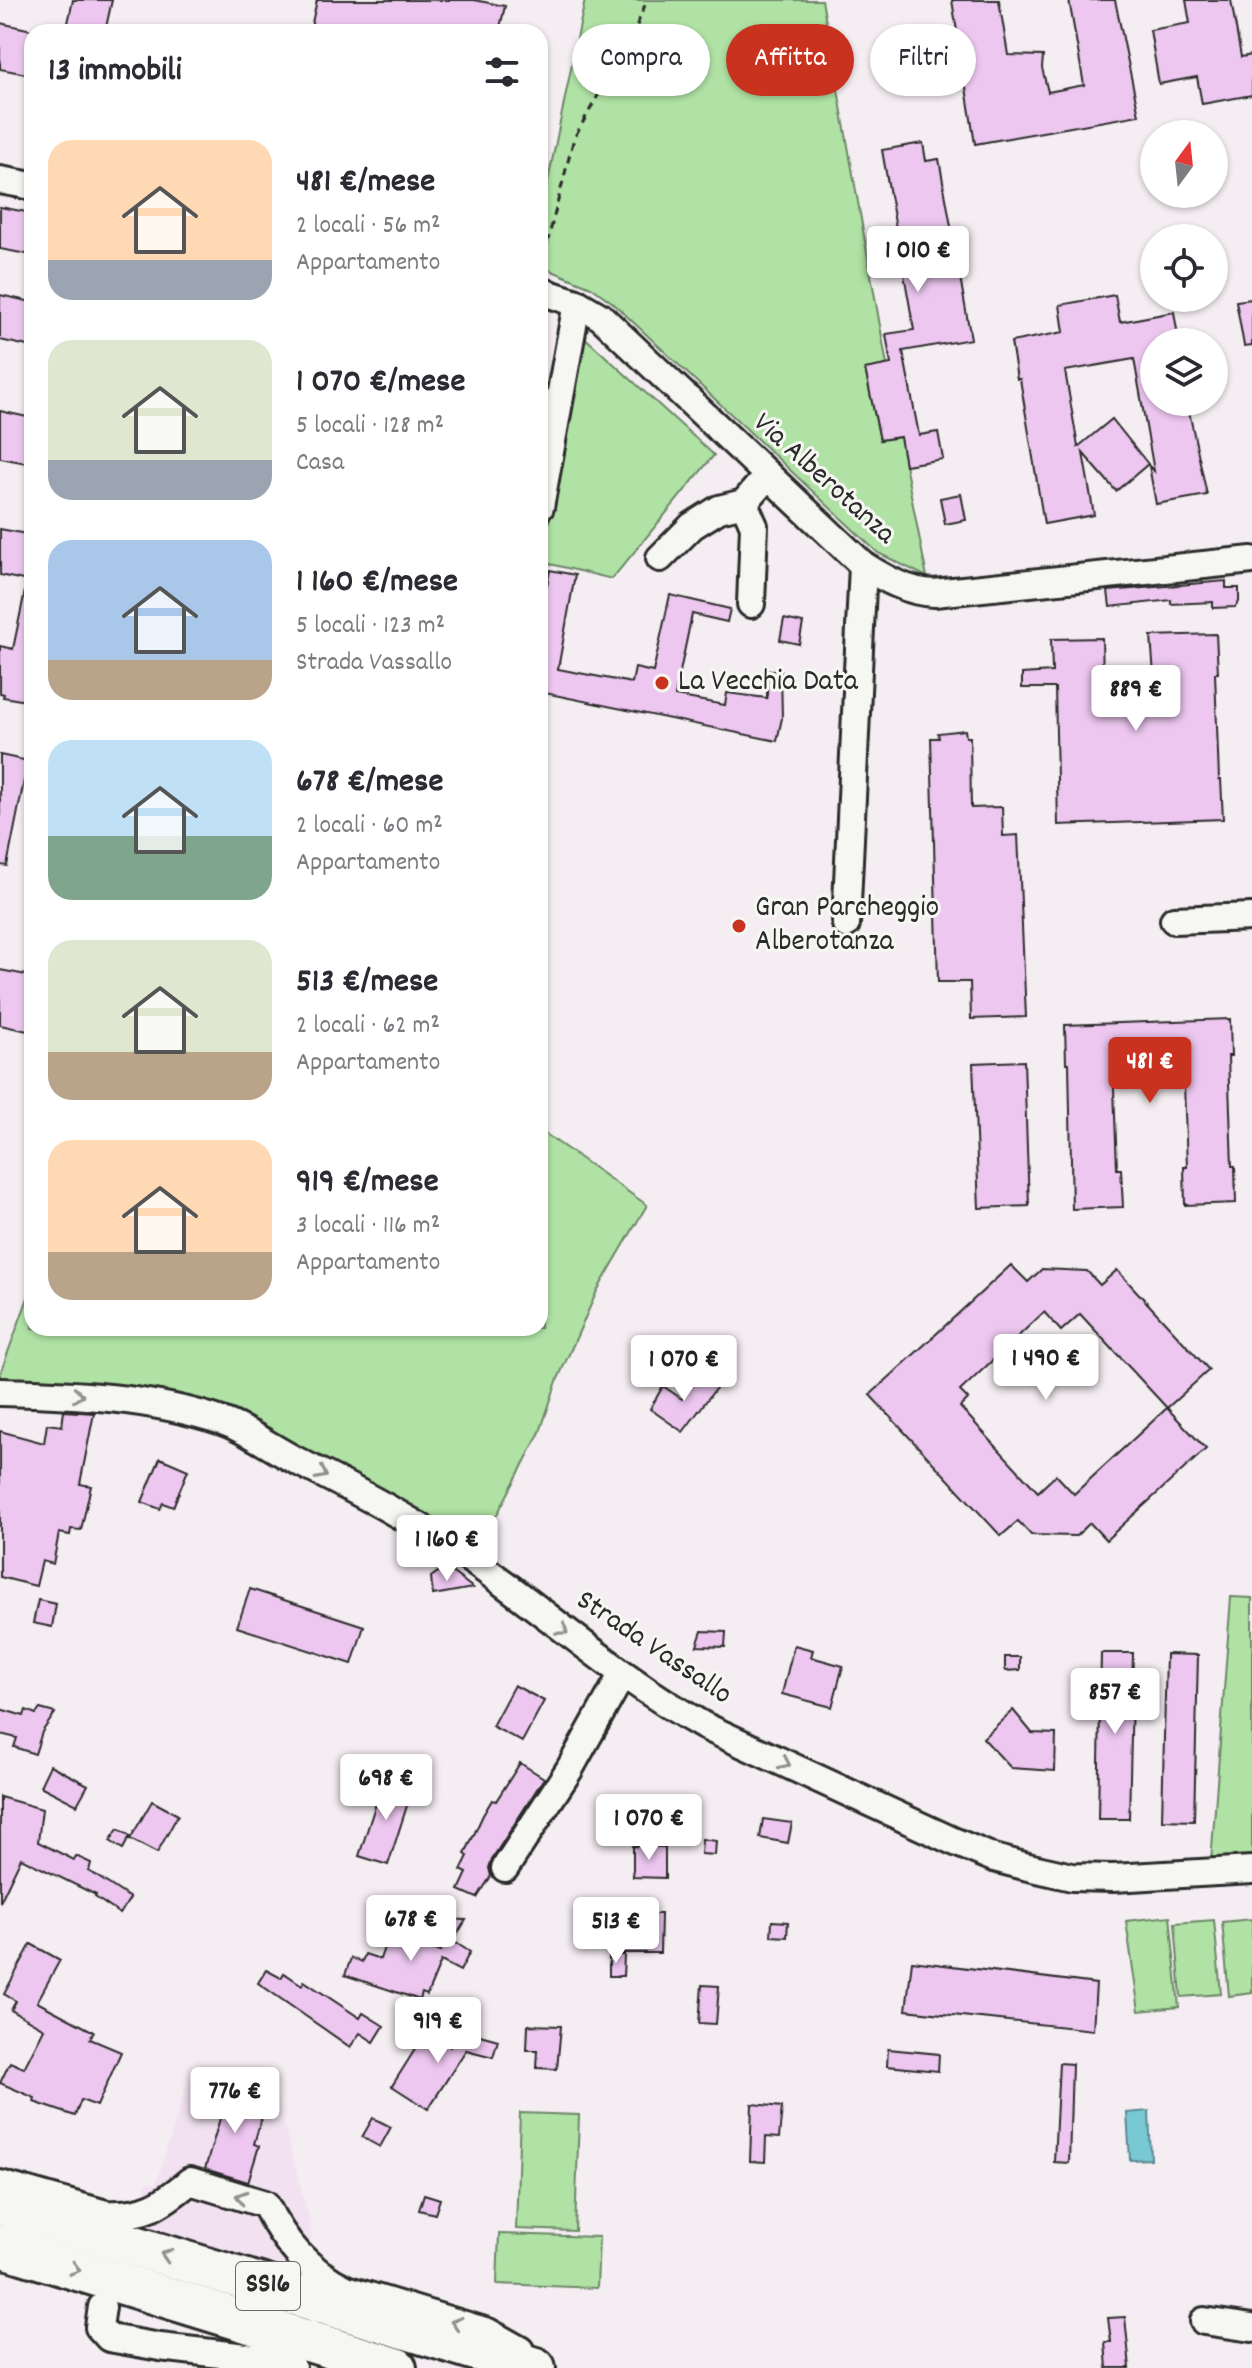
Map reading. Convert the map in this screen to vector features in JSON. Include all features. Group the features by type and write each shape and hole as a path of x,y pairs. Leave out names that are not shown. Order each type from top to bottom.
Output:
{"highway":[{"name":"SS16","path":"0,2205 535,2368"},
{"name":"SS16","path":"0,2246 396,2368"}],"street":[{"path":"0,180 24,184"},
{"name":"Via Alberotanza","path":"548,294 577,303 601,317 863,565 907,588 934,593 1252,560"},
{"path":"548,463 577,303"},
{"path":"660,558 692,526 719,509 744,503 768,475"},
{"path":"744,503 754,526 751,604"},
{"path":"846,924 863,565"},
{"path":"1174,920 1252,917"},
{"name":"Strada Vassallo","path":"0,1392 104,1396 169,1406 225,1422 414,1522 467,1557 665,1704 704,1726 994,1858 1072,1877 1113,1878 1252,1870"},
{"path":"505,1868 569,1770 622,1675"},
{"path":"0,2184 106,2214 123,2215 160,2206 190,2181 265,2204 282,2238 330,2281 346,2289 488,2332 551,2368"},
{"path":"102,2307 99,2327 109,2338 272,2360 292,2368"},
{"path":"1204,2321 1252,2328"}],"path":[{"path":"548,240 574,138 635,30 647,0"}],"shaded area":[{"path":"211,2076 270,2093 278,2103 310,2222 312,2256 300,2274 139,2224 147,2182 156,2184 185,2090 196,2079"}],"green space":[{"path":"585,0 822,0 826,24 726,24 726,96 839,96 887,365 865,369 880,440 902,437 927,577 878,553 613,303 591,287 548,269 548,181 572,64 572,96 710,96 710,24 580,24"},
{"path":"581,334 714,455 612,579 548,563 548,527"},
{"path":"548,1136 647,1205 597,1291 557,1381 540,1432 477,1553 282,1445 0,1382 0,1374 24,1309 24,1336 548,1336"},
{"path":"1231,1597 1252,1598 1252,1860 1211,1862"},
{"path":"1170,1916 1179,2007 1139,2011 1126,1921"},
{"path":"1252,1919 1252,1993 1229,1996 1222,1922"},
{"path":"1214,1920 1221,1994 1181,1997 1175,1923"},
{"path":"520,2113 579,2115 575,2231 516,2229"},
{"path":"499,2234 599,2237 597,2288 497,2284"}],"water":[{"path":"1149,2111 1151,2159 1130,2160 1127,2113"}],"building":[{"path":"73,0 112,0 107,24 68,24"},
{"path":"317,0 474,0 505,6 501,24 312,24"},
{"path":"952,0 999,0 1008,55 1043,56 1042,68 1048,92 1084,85 1069,0 1115,0 1139,115 975,144 967,96 976,96 976,24 956,24"},
{"path":"1186,0 1231,0 1241,57 1252,55 1252,95 1202,104 1197,77 1159,84 1150,30 1190,23"},
{"path":"0,23 24,28 24,74 0,69"},
{"path":"923,143 926,161 939,159 971,339 903,351 919,435 938,432 943,459 905,465 900,437 880,440 865,369 891,364 886,334 914,330 882,150"},
{"path":"0,207 24,212 24,254 0,249"},
{"path":"0,295 24,300 24,345 0,340"},
{"path":"1115,295 1120,322 1174,312 1177,328 1140,328 1140,393 1134,359 1065,371 1078,447 1112,419 1148,464 1116,491 1083,453 1094,515 1044,524 1011,342 1064,332 1060,305"},
{"path":"1252,299 1252,345 1244,346 1236,301"},
{"path":"0,411 24,416 24,462 0,458"},
{"path":"1144,416 1190,416 1207,495 1156,504 1149,466 1154,471"},
{"path":"961,494 966,520 945,524 940,498"},
{"path":"0,529 24,534 24,580 0,575"},
{"path":"550,570 575,575 558,669 632,683 635,668 653,672 670,595 730,609 727,622 692,614 675,696 725,705 727,693 767,698 767,670 781,670 782,718 777,741 548,694"},
{"path":"1226,581 1226,588 1239,588 1239,602 1235,607 1213,608 1213,602 1171,604 1171,600 1110,607 1108,591"},
{"path":"24,596 24,701 3,697 4,694 0,693 0,646 13,649"},
{"path":"784,619 803,623 799,644 780,640"},
{"path":"1216,634 1219,780 1223,819 1058,825 1055,688 1022,688 1022,674 1052,672 1051,639 1102,638 1103,677 1154,675 1151,636"},
{"path":"965,730 966,737 970,737 971,808 1002,807 1003,836 1018,835 1026,1017 971,1019 970,982 938,982 931,738 939,738 938,733"},
{"path":"0,755 24,760 24,781 7,866 0,865"},
{"path":"0,970 24,974 24,1030 0,1025"},
{"path":"1230,1019 1231,1056 1228,1056 1236,1203 1185,1205 1184,1167 1187,1167 1183,1058 1113,1061 1117,1169 1121,1169 1123,1207 1072,1209 1069,1063 1066,1063 1065,1025"},
{"path":"1024,1061 1029,1206 979,1208 973,1063"},
{"path":"1011,1265 1028,1282 1042,1269 1087,1271 1100,1285 1117,1270 1209,1370 1167,1408 1206,1449 1106,1540 1090,1523 1076,1536 1031,1535 1018,1521 1001,1536 870,1395","holes":["1044,1312 1061,1331 1080,1314 1167,1408 1074,1494 1056,1475 1038,1492 960,1407 968,1399 960,1391"]},
{"path":"701,1373 719,1384 683,1432 650,1409 663,1386 682,1399"},
{"path":"64,1411 94,1413 80,1484 91,1486 81,1530 71,1529 70,1535 59,1533 53,1564 42,1561 36,1586 0,1577 0,1431 44,1443 47,1424 62,1426"},
{"path":"160,1458 188,1470 173,1507 163,1503 160,1509 142,1502"},
{"path":"445,1567 473,1588 433,1595 431,1577"},
{"path":"250,1589 364,1626 352,1664 237,1627"},
{"path":"38,1600 56,1604 52,1627 33,1623"},
{"path":"702,1631 726,1632 725,1647 697,1646"},
{"path":"794,1645 813,1650 811,1657 843,1666 832,1707 782,1694"},
{"path":"1101,1653 1133,1653 1129,1819 1098,1819"},
{"path":"1166,1654 1198,1655 1194,1821 1162,1820"},
{"path":"1005,1657 1020,1657 1020,1670 1005,1671"},
{"path":"514,1685 544,1701 522,1742 492,1726"},
{"path":"0,1709 24,1716 26,1710 36,1714 40,1709 55,1713 42,1732 35,1754 14,1747 17,1738 0,1734"},
{"path":"1013,1710 1032,1733 1056,1734 1055,1771 1011,1768 983,1738"},
{"path":"520,1763 544,1778 492,1859 489,1868 491,1876 477,1898 459,1890 467,1873 461,1870 468,1856 465,1854 492,1800 496,1801"},
{"path":"50,1765 88,1785 77,1805 40,1786"},
{"path":"384,1778 413,1787 388,1865 359,1856"},
{"path":"0,1797 42,1809 38,1842 74,1860 76,1856 91,1863 89,1871 130,1898 120,1914 96,1895 21,1858 0,1902"},
{"path":"152,1801 178,1815 157,1853 130,1839"},
{"path":"763,1819 792,1823 788,1843 760,1838"},
{"path":"118,1829 130,1836 123,1849 110,1841"},
{"path":"702,1839 716,1841 715,1855 701,1854"},
{"path":"633,1846 665,1847 665,1878 633,1877"},
{"path":"624,1914 661,1914 660,1953 623,1953"},
{"path":"440,1919 466,1920 453,1941 470,1952 460,1971 441,1961 427,1995 422,1993 420,2000 345,1975 351,1958 362,1962 365,1954 380,1959 386,1942 402,1947 404,1939 441,1952"},
{"path":"772,1921 788,1922 787,1937 771,1936"},
{"path":"31,1944 60,1960 37,2002 94,2032 90,2039 121,2052 97,2106 81,2100 75,2116 34,2102 35,2098 0,2083 10,2062 24,2068 44,2029 11,2010 16,2001 4,1994"},
{"path":"609,1955 624,1955 623,1976 609,1976"},
{"path":"912,1961 1096,1984 1093,2030 906,2010"},
{"path":"266,1970 281,1978 284,1973 302,1985 304,1981 360,2018 363,2013 384,2026 374,2042 360,2033 350,2047 258,1983"},
{"path":"702,1985 719,1986 716,2024 699,2023"},
{"path":"528,2025 561,2026 557,2069 537,2068 538,2050 527,2050"},
{"path":"458,2029 498,2040 493,2057 466,2050 428,2109 392,2086 419,2043 424,2046 432,2035 450,2046"},
{"path":"888,2049 939,2054 938,2071 887,2066"},
{"path":"1059,2063 1072,2064 1069,2163 1054,2162"},
{"path":"219,2088 266,2102 254,2144 259,2146 248,2182 205,2169 221,2115 212,2112"},
{"path":"752,2104 782,2107 779,2138 766,2137 765,2162 750,2161"},
{"path":"373,2118 391,2127 380,2147 362,2137"},
{"path":"424,2194 440,2199 435,2214 419,2210"},
{"path":"1125,2317 1130,2368 1107,2368 1105,2342 1111,2342 1108,2318"}],"place":[{"name":"La Vecchia Data","path":"662,683"},
{"name":"Gran Parcheggio Alberotanza","path":"739,926"}]}
